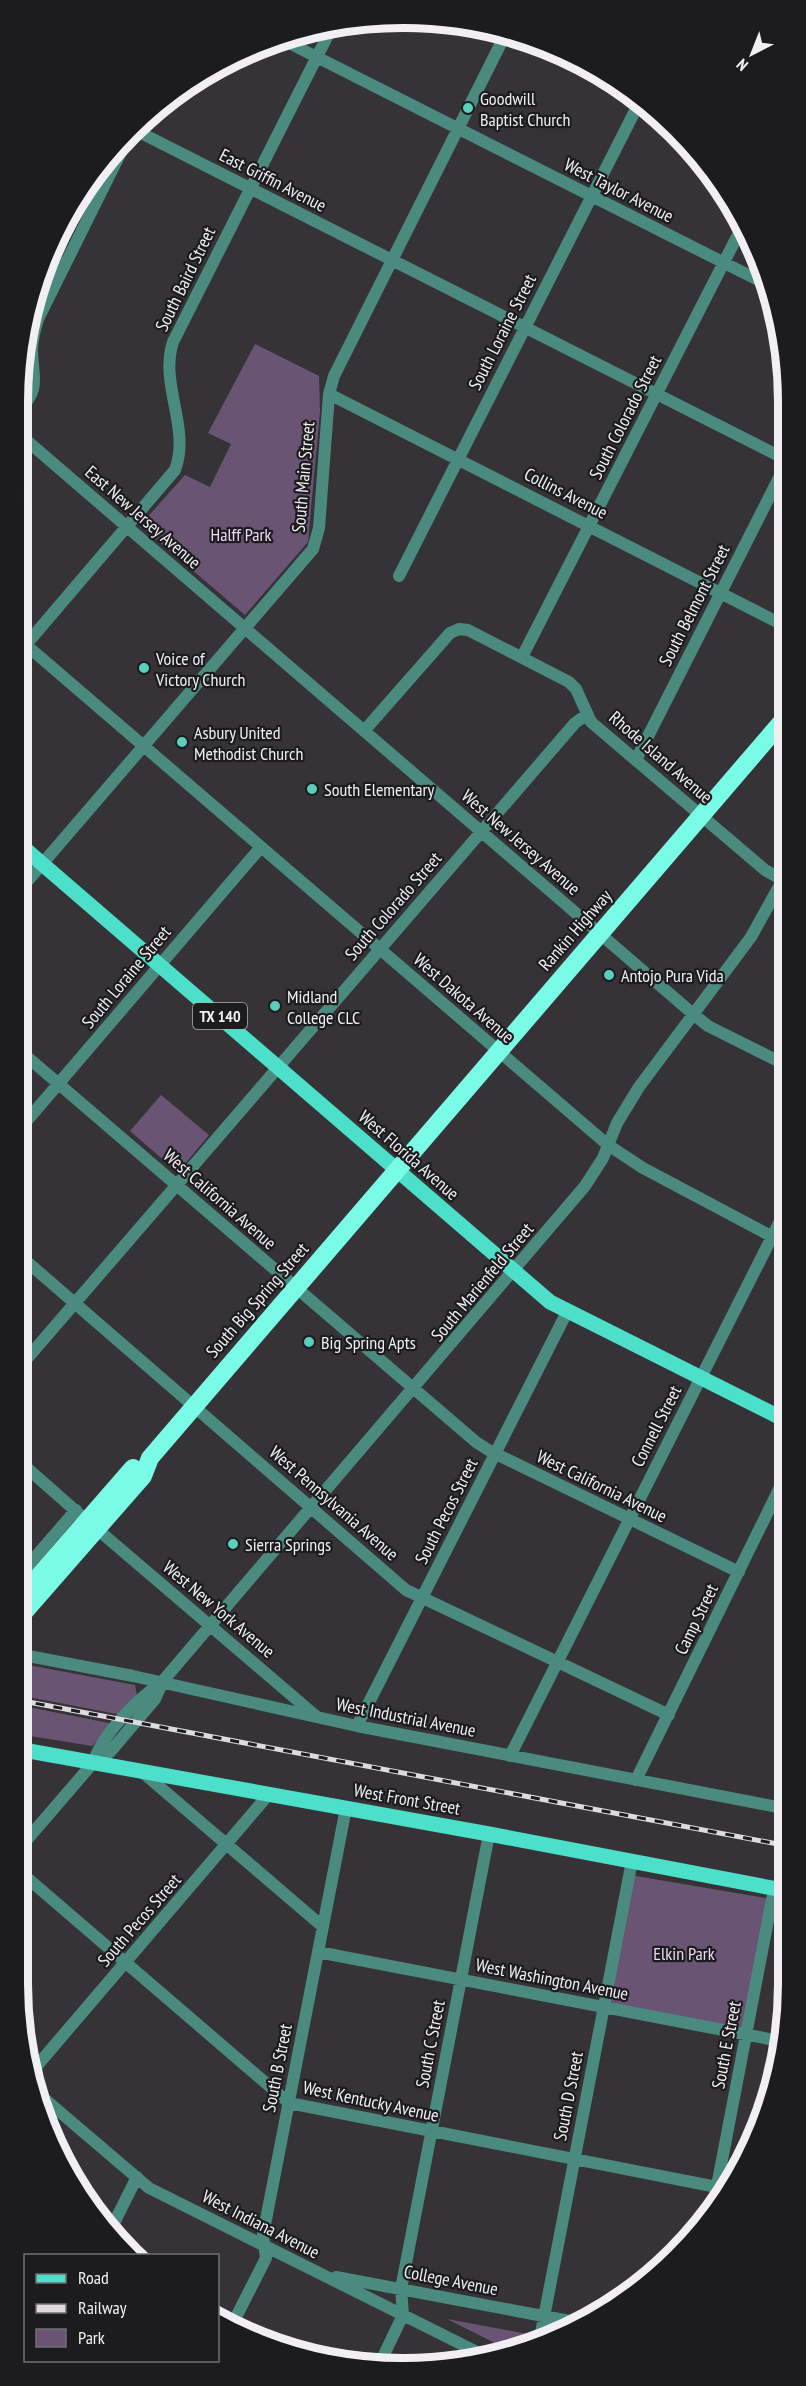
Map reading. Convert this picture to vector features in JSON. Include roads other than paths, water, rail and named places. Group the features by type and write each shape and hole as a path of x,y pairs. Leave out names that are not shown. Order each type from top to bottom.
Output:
{"highway":[{"name":"Rankin Highway","path":"397,1170 700,815 778,731"},
{"name":"South Big Spring Street","path":"28,1588 86,1519 135,1466 150,1458 397,1170"},
{"name":"South Big Spring Street","path":"28,1604 86,1519"}],"main road":[{"name":"TX 140","path":"28,852 42,864"},
{"name":"West Florida Avenue","path":"42,864 515,1272 567,1312 778,1417"},
{"name":"West Front Street","path":"28,1751 489,1834 778,1889"}],"street":[{"name":"South Baird Street","path":"28,637 170,477 178,462 180,448 169,375 171,350 327,37"},
{"name":"South Main Street","path":"28,880 316,542 328,394 334,376 502,42"},
{"name":"West Taylor Avenue","path":"293,45 757,279"},
{"name":"South Loraine Street","path":"399,576 636,110"},
{"name":"East Griffin Avenue","path":"142,134 778,455"},
{"path":"39,318 116,163"},
{"name":"South Colorado Street","path":"522,657 738,235"},
{"path":"28,402 36,384 33,350"},
{"name":"Collins Avenue","path":"328,394 590,525 778,623"},
{"name":"East New Jersey Avenue","path":"28,442 244,628"},
{"name":"South Belmont Street","path":"636,760 778,480"},
{"name":"West New Jersey Avenue","path":"244,628 692,1014 708,1026 778,1061"},
{"name":"Rhode Island Avenue","path":"364,731 456,629 468,630 573,685 586,715 765,870 778,876"},
{"name":"West Dakota Avenue","path":"28,653 143,746 608,1145 643,1168 778,1240"},
{"name":"South Colorado Street","path":"28,1357 577,720 586,715"},
{"name":"South Loraine Street","path":"28,1119 261,847"},
{"name":"South Marienfeld Street","path":"28,1838 93,1763 110,1752 155,1699 162,1682 515,1272 591,1179 617,1123 639,1087 756,929 778,891"},
{"name":"West California Avenue","path":"28,1058 476,1442 495,1454 739,1572"},
{"name":"Connell Street","path":"510,1756 778,1225"},
{"name":"West Pennsylvania Avenue","path":"28,1263 406,1590 669,1715"},
{"name":"South Pecos Street","path":"357,1726 567,1312"},
{"name":"West New York Avenue","path":"28,1469 319,1718"},
{"name":"Camp Street","path":"636,1780 778,1492"},
{"name":"South Big Spring Street","path":"28,1568 86,1519"},
{"name":"West Industrial Avenue","path":"28,1655 162,1682 357,1726 778,1807"},
{"path":"141,1771 322,1926"},
{"name":"South Pecos Street","path":"38,2065 269,1794"},
{"name":"South B Street","path":"235,2318 266,2258 263,2235 346,1808"},
{"name":"South C Street","path":"403,2315 401,2289 489,1834"},
{"name":"South D Street","path":"541,2331 632,1862"},
{"name":"West Kentucky Avenue","path":"28,1879 289,2103 717,2187"},
{"name":"South E Street","path":"724,2175 746,2034 778,1902"},
{"name":"West Washington Avenue","path":"318,1952 773,2040"},
{"name":"West Indiana Avenue","path":"47,2101 149,2188 474,2350"},
{"path":"115,2222 137,2177"},
{"name":"College Avenue","path":"320,2274 566,2320"},
{"path":"383,2357 403,2315"}],"railway":[{"path":"28,1702 778,1844"}],"place":[{"name":"Goodwill Baptist Church","path":"468,108"},
{"name":"Voice of Victory Church","path":"144,668"},
{"name":"Asbury United Methodist Church","path":"182,742"},
{"name":"South Elementary","path":"312,789"},
{"name":"Antojo Pura Vida","path":"609,975"},
{"name":"Midland College CLC","path":"275,1006"},
{"name":"Big Spring Apts","path":"309,1342"},
{"name":"Sierra Springs","path":"233,1544"}],"park label":[{"name":"Halff Park","path":"241,534"},
{"name":"Elkin Park","path":"684,1953"}]}
